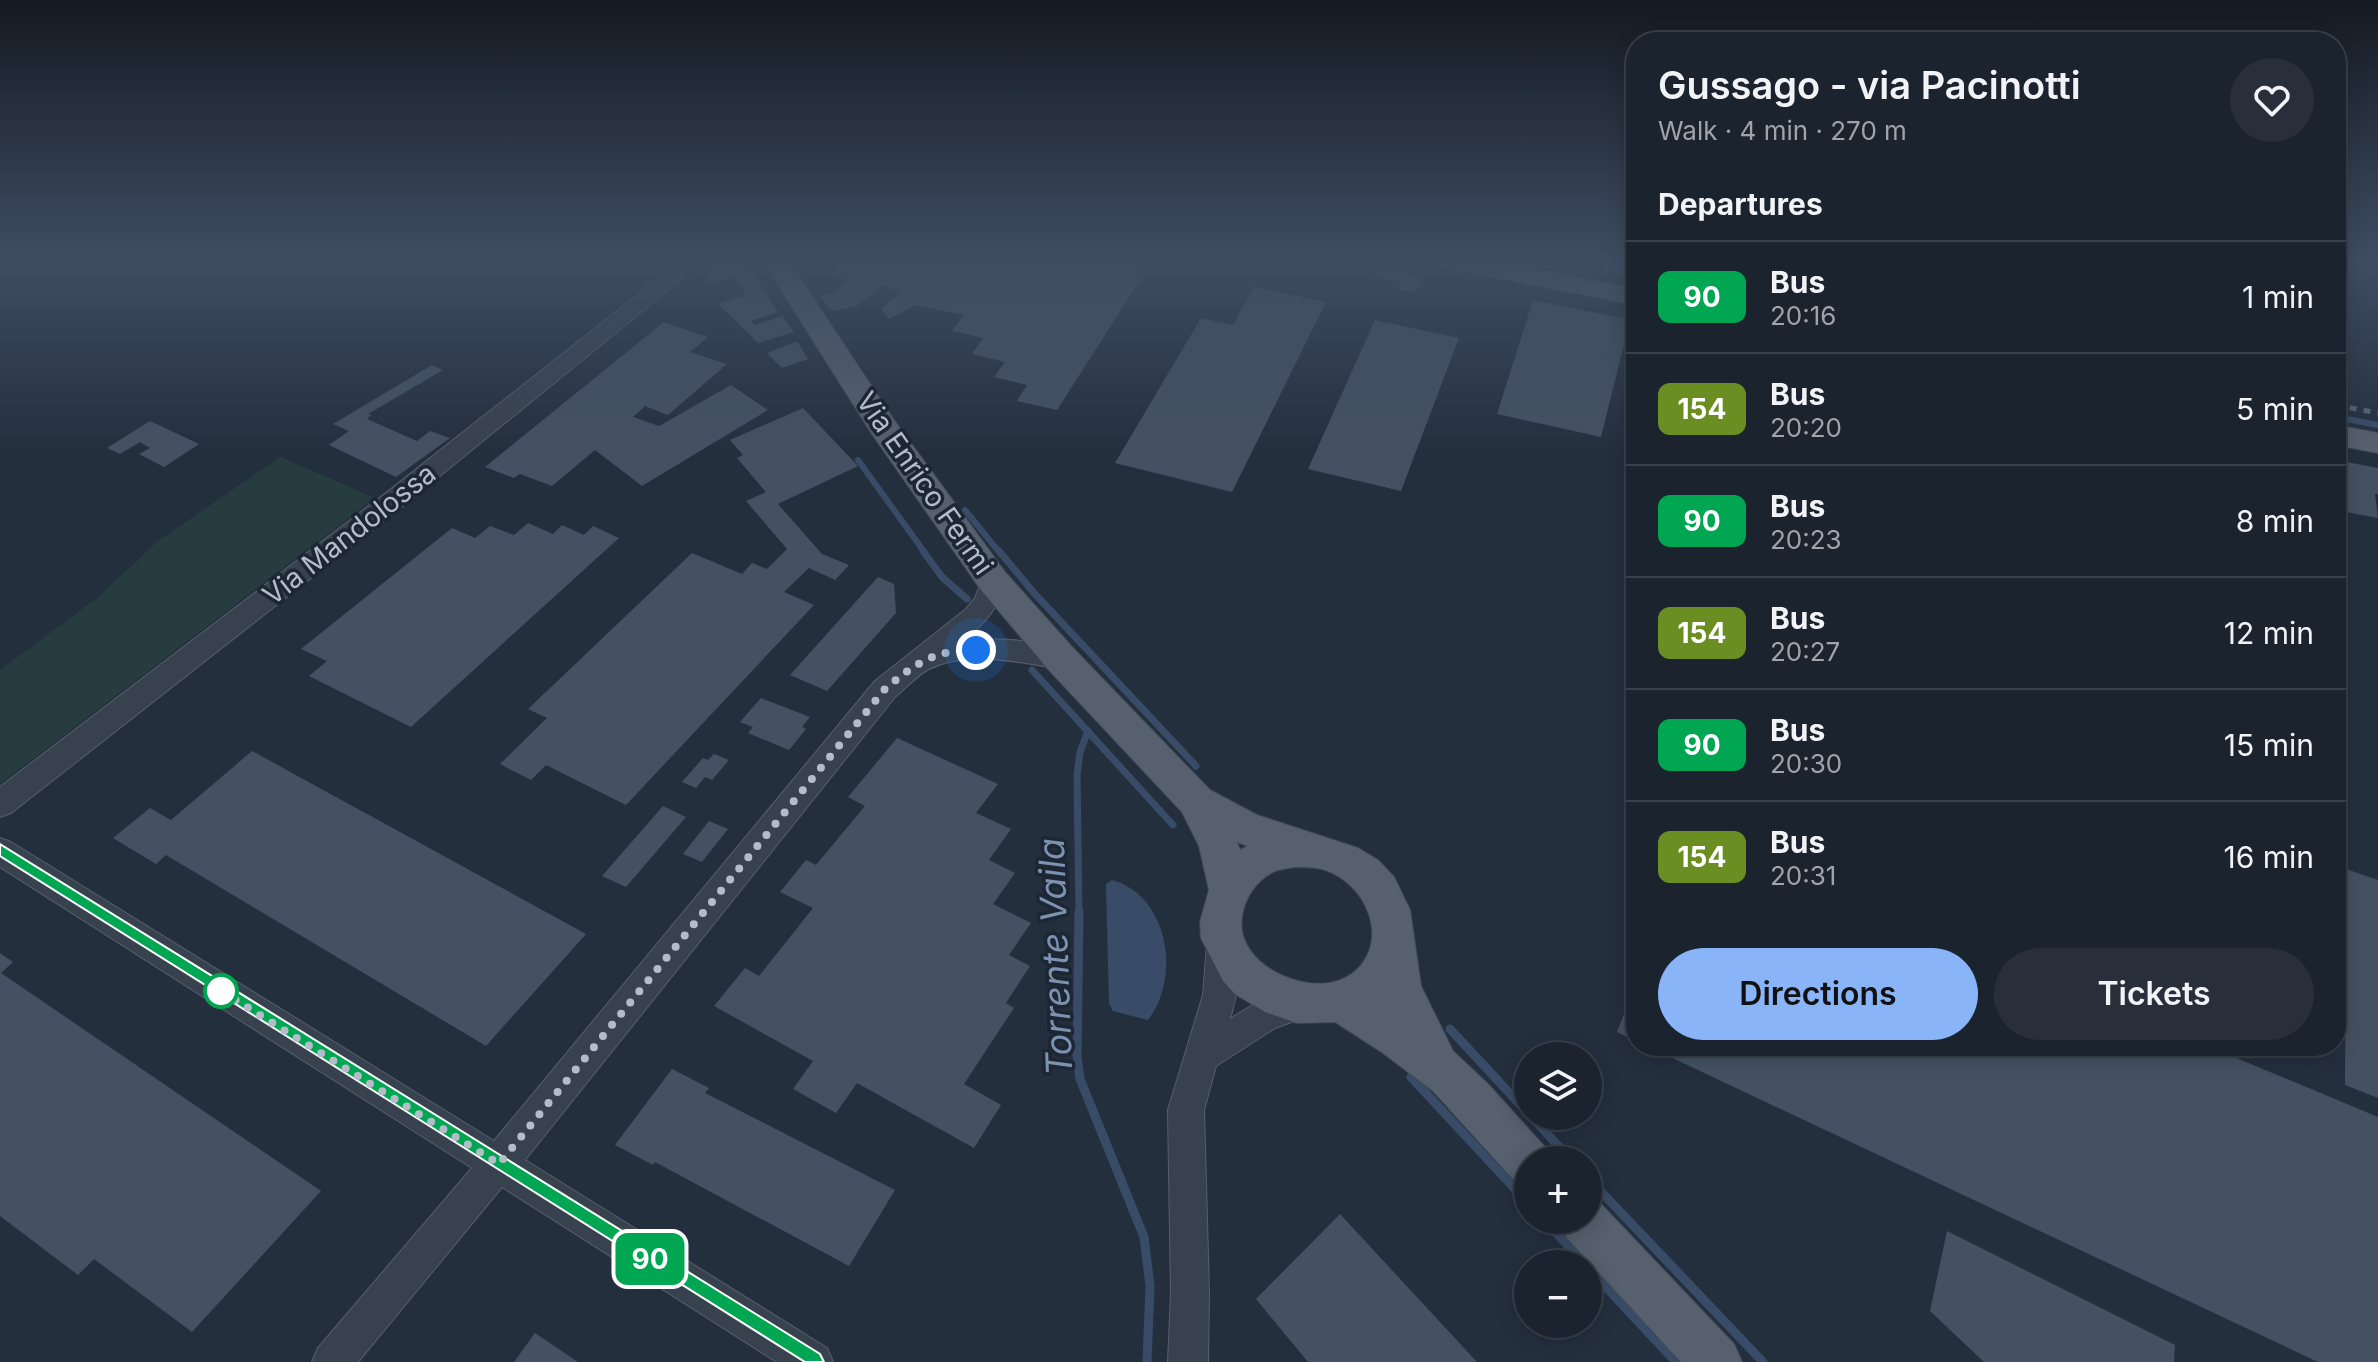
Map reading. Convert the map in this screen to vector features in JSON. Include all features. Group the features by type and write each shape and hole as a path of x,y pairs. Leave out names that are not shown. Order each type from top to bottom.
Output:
{"main road":[{"name":"Via Enrico Fermi","path":"816,324 883,427 993,581 1060,658 1196,801"},
{"path":"2346,437 2378,443"},
{"path":"1196,801 1243,827 1302,849 1332,853 1359,867 1380,887 1392,913 1400,988 1438,1066"},
{"path":"1196,801 1219,845 1229,888"},
{"path":"1302,849 1272,854 1247,867 1229,888 1220,916 1223,945 1239,972 1266,993 1316,1003 1384,1028 1438,1066 1514,1147"},
{"path":"1316,1003 1362,990 1384,969 1394,941"},
{"path":"1596,1234 1716,1362"}],"street":[{"name":"Via Mandolossa","path":"0,804 388,505 615,324"},
{"path":"332,1362 499,1164 885,689 976,616 987,601 993,581"},
{"path":"915,663 952,650 1000,649 1060,658"},
{"path":"0,851 813,1362"},
{"path":"1188,1362 1190,1293 1186,1110 1220,995 1223,945"},
{"path":"1205,1054 1265,1015 1316,1003"}],"green space":[{"path":"281,457 375,498 0,784 0,670 97,598 159,540"}],"water":[{"path":"1112,880 1131,889 1146,903 1157,920 1164,940 1164,982 1148,1020 1113,1011 1109,1003 1106,884"}],"building":[{"path":"662,324 708,337 690,352 727,364 668,415 645,406 633,417 659,426 731,385 768,410 642,486 595,450 552,486 520,474 514,478 485,467"},
{"path":"738,324 788,324 794,332 758,343"},
{"path":"958,324 1112,324 1057,410 1017,401 1027,385 994,377 1005,362 972,354 983,338 952,331"},
{"path":"1198,324 1315,324 1232,492 1115,463"},
{"path":"1373,324 1392,324 1459,338 1401,491 1308,469"},
{"path":"1526,324 1626,324 1626,336 1601,437 1497,414"},
{"path":"797,341 808,359 782,368 767,353"},
{"path":"432,365 443,370 368,414 371,415 367,419 417,441 430,431 450,438 396,477 329,445 349,431 333,424"},
{"path":"803,408 858,466 778,504 822,554 849,565 835,580 809,568 784,592 814,605 626,805 546,765 531,780 500,764 547,718 528,709 692,553 742,574 752,563 767,569 787,549 746,501 766,492 737,458 743,455 730,440"},
{"path":"150,421 199,444 164,467 139,454 150,448 140,442 120,454 107,448"},
{"path":"2346,462 2378,468 2378,494 2375,494 2378,518 2346,512"},
{"path":"528,523 553,534 562,525 584,535 593,526 619,538 411,727 309,676 327,661 301,649 452,528 475,538 490,526 514,535"},
{"path":"878,577 894,584 896,613 827,691 790,675"},
{"path":"761,698 810,717 802,727 806,729 789,750 748,733 753,727 740,722"},
{"path":"897,738 998,784 976,813 1011,829 989,860 1015,873 993,904 1031,923 1009,955 1030,966 1006,1003 1014,1008 964,1084 1001,1105 974,1148 857,1083 836,1113 793,1089 813,1061 714,1006 745,968 759,976 813,908 780,892 806,860 816,865 865,806 848,797"},
{"path":"252,751 586,934 486,1046 166,855 156,864 113,838 150,808 171,820"},
{"path":"714,754 729,760 712,780 705,777 696,788 682,782 703,758 708,760"},
{"path":"663,806 686,817 626,887 602,876"},
{"path":"709,821 728,829 702,862 683,854"},
{"path":"2346,869 2378,880 2378,1098 2345,1085"},
{"path":"0,953 13,962 1,973 321,1191 192,1332 94,1259 78,1275 0,1216"},
{"path":"1626,1009 1626,1036 1617,1032"},
{"path":"1668,1056 2232,1056 2378,1117 2378,1362 2318,1362"},
{"path":"672,1069 709,1088 705,1093 895,1190 849,1266 655,1162 653,1165 615,1145"},
{"path":"1340,1214 1477,1362 1308,1362 1256,1299"},
{"path":"1947,1231 2175,1345 2174,1362 1984,1362 1930,1311"},
{"path":"535,1333 578,1362 514,1362"}],"waterway":[{"path":"2346,419 2378,425"},
{"path":"858,460 925,553"},
{"path":"965,510 1000,553"},
{"path":"923,551 942,577 967,599"},
{"path":"999,551 1034,593 1196,766"},
{"path":"1032,670 1088,731"},
{"name":"Torrente Vaila","path":"1079,913 1077,775 1080,752 1088,731"},
{"path":"1088,731 1173,825"},
{"name":"Torrente Vaila","path":"1079,913 1077,1056 1080,1079 1144,1237 1150,1286 1147,1362"},
{"path":"1450,1029 1514,1098"},
{"path":"1411,1077 1514,1188"},
{"path":"1544,1130 1558,1146"},
{"path":"1602,1193 1763,1362"},
{"path":"1557,1234 1572,1250"},
{"path":"1602,1283 1676,1362"}],"railway":[{"path":"2346,407 2378,413"}],"bus line":[{"name":"90","path":"0,851 813,1362"}],"route":[{"path":"221,991 210,984 499,1164 885,689 915,663 952,650 976,650"}]}
